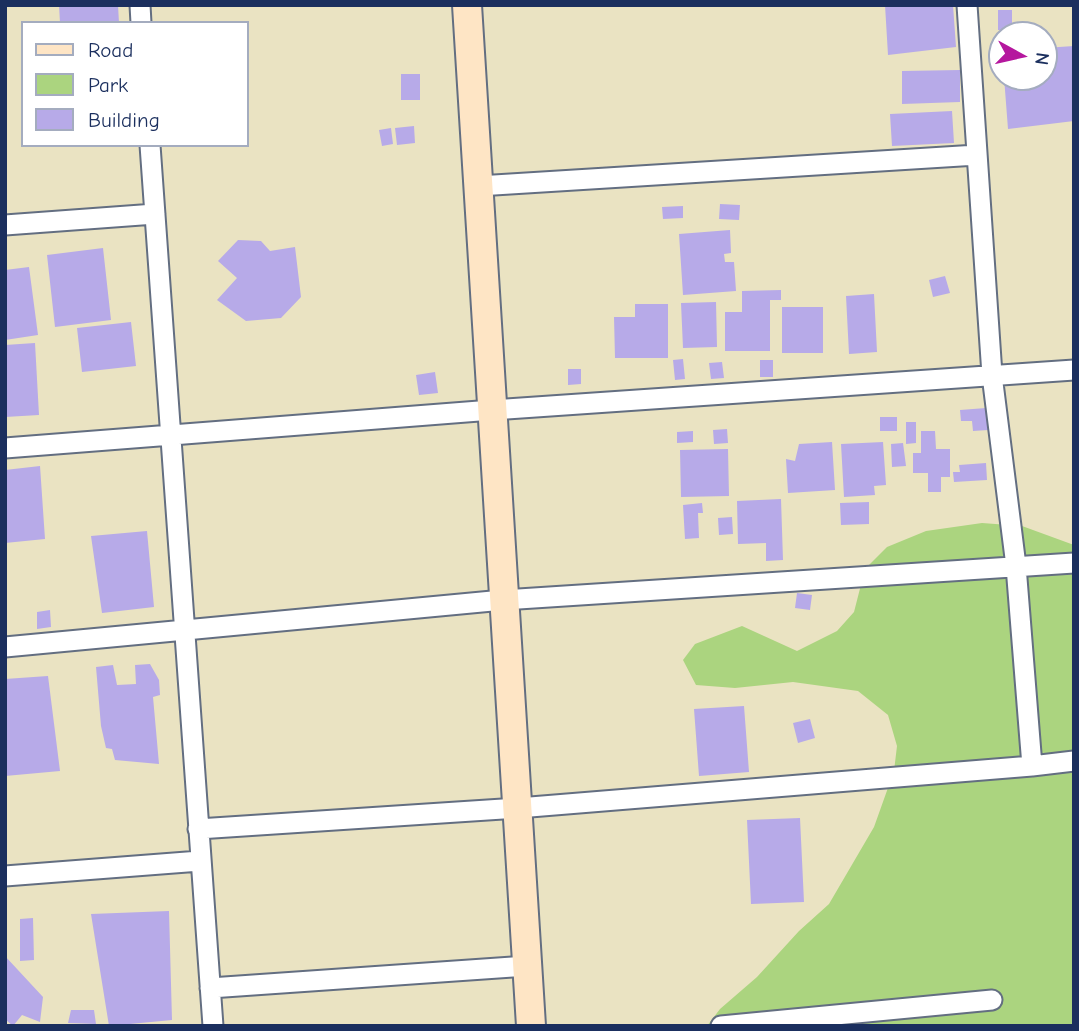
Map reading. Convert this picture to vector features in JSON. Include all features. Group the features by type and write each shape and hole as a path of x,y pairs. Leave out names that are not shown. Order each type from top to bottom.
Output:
{"street":[{"path":"467,5 531,1026"},
{"path":"967,5 992,375 1016,566 1032,766"},
{"path":"150,147 213,1026"},
{"path":"478,186 977,155"},
{"path":"5,225 155,214"},
{"path":"5,448 492,410 1074,370"},
{"path":"5,647 503,600 1074,563"},
{"path":"198,829 518,808 1074,761"},
{"path":"5,876 200,861"},
{"path":"210,988 527,966"},
{"path":"721,1026 992,1000"}],"green space":[{"path":"982,523 1022,526 1074,545 1074,1026 707,1026 720,1009 757,977 799,931 829,904 874,827 894,771 897,746 888,715 858,691 793,682 735,688 696,685 683,660 695,644 742,626 797,651 837,631 854,612 865,569 887,547 926,531"}],"building":[{"path":"59,5 118,5 119,21 60,21"},
{"path":"885,5 953,5 956,47 888,55"},
{"path":"998,10 1012,10 1012,21 998,21"},
{"path":"1074,46 1074,121 1008,129 1005,91 1058,91 1058,47"},
{"path":"960,70 960,102 902,104 902,71"},
{"path":"401,74 420,74 420,100 401,100"},
{"path":"952,111 954,143 892,146 890,114"},
{"path":"414,126 415,143 397,145 395,128"},
{"path":"391,128 393,144 382,146 379,130"},
{"path":"720,204 740,205 739,220 719,219"},
{"path":"683,206 683,218 663,219 662,207"},
{"path":"730,230 731,253 724,254 725,262 734,262 736,291 683,295 679,234"},
{"path":"238,240 261,241 270,251 295,247 301,297 281,318 246,321 217,300 237,278 218,261"},
{"path":"103,248 111,320 55,327 47,255"},
{"path":"29,267 38,335 5,340 5,270"},
{"path":"945,276 950,293 933,297 929,280"},
{"path":"781,290 781,300 770,300 770,351 725,351 725,312 742,312 742,291"},
{"path":"874,294 877,352 849,354 846,296"},
{"path":"716,302 717,347 683,348 681,303"},
{"path":"635,304 668,304 668,358 615,358 614,317 635,317"},
{"path":"782,307 823,307 823,353 782,353"},
{"path":"131,322 136,366 82,372 77,328"},
{"path":"35,343 39,415 5,417 5,345"},
{"path":"683,359 685,379 675,380 673,360"},
{"path":"760,360 773,360 773,377 760,377"},
{"path":"722,362 724,378 711,379 709,363"},
{"path":"568,369 581,369 581,384 568,385"},
{"path":"435,372 438,393 419,395 416,375"},
{"path":"986,408 988,430 973,431 972,421 961,421 960,410"},
{"path":"880,417 897,417 897,431 880,431"},
{"path":"906,422 916,422 916,443 906,444"},
{"path":"727,429 728,443 714,444 713,430"},
{"path":"693,431 693,442 677,443 677,432"},
{"path":"921,431 935,431 936,449 950,449 950,477 941,477 941,492 928,492 928,473 913,473 913,453 921,453"},
{"path":"832,442 835,490 788,493 786,459 795,461 799,444"},
{"path":"883,442 886,485 874,486 875,495 844,497 841,444"},
{"path":"903,443 906,466 892,467 891,444"},
{"path":"728,449 729,496 681,497 680,450"},
{"path":"986,463 987,480 954,482 953,472 960,472 959,465"},
{"path":"40,466 45,539 5,543 5,470"},
{"path":"781,499 783,560 766,561 766,543 738,544 737,501"},
{"path":"869,502 869,524 841,525 840,503"},
{"path":"702,503 703,513 698,513 699,538 685,539 683,505"},
{"path":"732,517 733,534 719,535 718,518"},
{"path":"147,531 154,607 102,613 91,536"},
{"path":"797,593 812,595 810,610 795,608"},
{"path":"50,610 51,627 37,629 37,612"},
{"path":"150,664 159,680 160,695 153,697 159,764 115,760 112,749 106,748 101,726 96,667 113,665 117,685 136,684 135,665"},
{"path":"48,676 60,771 5,776 5,679"},
{"path":"744,706 749,772 699,776 694,709"},
{"path":"810,719 815,738 798,743 793,723"},
{"path":"800,818 804,902 751,904 747,820"},
{"path":"169,911 172,1020 109,1026 91,914"},
{"path":"33,918 34,960 20,961 20,919"},
{"path":"5,956 43,997 40,1022 22,1015 13,1026 5,1019"},
{"path":"71,1010 94,1010 96,1024 68,1023"}]}
